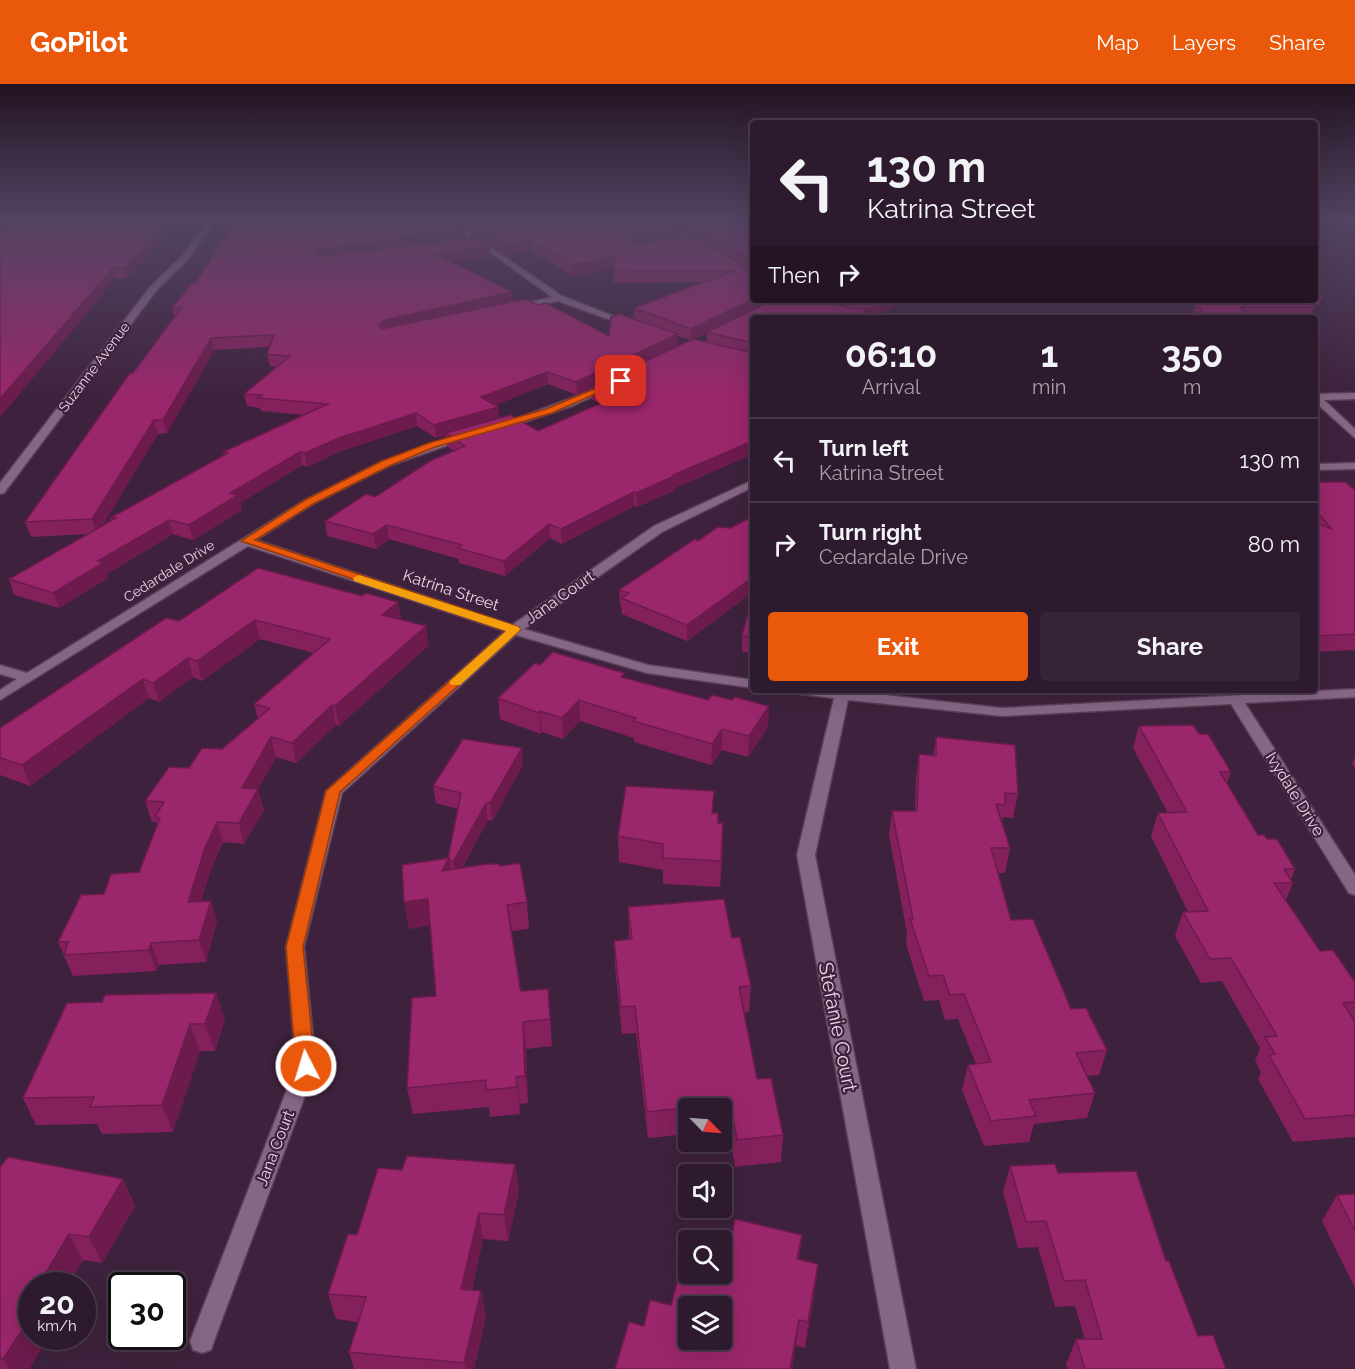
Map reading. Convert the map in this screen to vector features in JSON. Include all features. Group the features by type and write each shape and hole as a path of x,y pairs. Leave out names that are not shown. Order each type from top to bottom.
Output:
{"street":[{"name":"Suzanne Avenue","path":"0,491 153,289 163,279"},
{"path":"532,279 559,298 636,326"},
{"path":"501,311 559,298"},
{"path":"490,429 568,404 621,381"},
{"path":"1318,397 1355,396"},
{"path":"1318,399 1355,435"},
{"name":"Cedardale Drive","path":"0,696 309,502 360,475 409,454 473,434"},
{"path":"1318,467 1355,466"},
{"path":"0,474 13,474"},
{"name":"Jana Court","path":"202,1341 306,1066 295,947 333,791 514,630 658,529 750,484"},
{"name":"Katrina Street","path":"246,541 514,630 647,669 750,684"},
{"path":"0,669 28,678"},
{"path":"846,693 1002,712 1355,693"},
{"name":"Stefanie Court","path":"846,693 806,855 903,1369"},
{"name":"Ivydale Drive","path":"1234,699 1355,889"}],"building":[{"path":"0,279 104,279 0,399"},
{"path":"198,279 486,279 512,292 385,320 379,325 381,329 525,299 538,305 546,303 609,336 611,317 619,314 678,334 576,382 547,372 481,397 498,407 434,425 416,413 339,438 305,453 300,452 230,493 238,495 189,525 169,520 98,561 103,563 53,593 9,579 116,518 110,518 228,453 223,452 328,404 258,398 262,395 244,394 290,356 267,354 274,335 211,338 163,420 154,420 92,519 25,522 130,373 133,373 181,308 172,308 192,283"},
{"path":"712,279 750,279 750,300 691,329 634,308"},
{"path":"768,303 831,303 852,309 867,309 869,305 862,303 880,303 857,315 750,315 750,342 707,332"},
{"path":"1195,303 1309,303 1314,307 1240,307 1249,315 1205,315 1198,307 1194,307"},
{"path":"693,339 750,352 750,442 634,492 561,529 549,524 504,561 457,548 462,545 387,525 373,534 325,521 366,494 375,497 430,461 465,446 446,433 511,415 538,431 617,396 591,387"},
{"path":"1318,482 1345,482 1355,490 1355,634 1318,636 1318,524 1332,529 1318,513"},
{"path":"750,518 750,579 687,625 621,598 629,593 619,590 695,539 698,541 718,527 731,528"},
{"path":"258,568 362,596 366,593 398,602 382,615 426,626 335,706 332,705 292,743 271,737 242,788 258,789 239,823 217,822 205,848 188,902 211,901 199,940 151,943 149,950 64,955 68,942 58,942 81,895 104,894 111,874 139,872 160,818 155,817 164,802 145,801 169,767 189,768 202,748 222,749 270,708 254,704 330,639 255,620 197,661 188,658 153,683 143,679 22,765 0,758 0,728 166,618 179,621"},
{"path":"750,605 750,637 742,636"},
{"path":"553,652 624,673 621,677 708,700 712,695 732,700 735,697 769,706 749,736 722,729 712,744 633,721 636,718 579,700 562,718 540,711 539,713 498,698 535,663 540,665"},
{"path":"1193,725 1199,734 1208,734 1231,772 1220,772 1258,835 1264,835 1267,839 1277,839 1295,869 1284,869 1293,883 1274,883 1320,951 1333,950 1355,982 1355,1002 1343,1003 1355,1022 1355,1115 1305,1119 1269,1055 1275,1054 1265,1037 1277,1036 1231,958 1210,959 1183,912 1208,911 1158,813 1187,812 1139,726"},
{"path":"936,737 1015,745 1018,794 1005,793 1005,805 996,804 1010,848 991,848 1011,920 1033,919 1071,1009 1086,1008 1107,1050 1076,1053 1095,1093 1029,1100 1036,1116 991,1121 968,1065 991,1062 964,994 950,995 943,975 929,976 910,919 913,919 892,811 917,811 919,754 936,756"},
{"path":"463,739 522,748 490,803 486,803 453,862 448,858 461,793 433,786"},
{"path":"626,786 714,791 712,813 718,813 718,823 723,823 721,861 663,858 663,844 618,836"},
{"path":"449,858 442,871 487,864 499,864 500,866 520,863 527,902 507,905 520,987 521,991 548,989 550,1019 523,1022 525,1076 516,1077 517,1087 486,1090 486,1080 407,1088 412,998 436,996 428,899 404,902 402,865"},
{"path":"724,899 732,938 740,937 751,986 739,987 757,1079 771,1078 783,1135 737,1140 732,1114 732,1098 678,1098 678,1109 647,1112 635,1006 621,1007 614,941 632,939 628,907"},
{"path":"216,993 205,1024 190,1024 162,1105 90,1107 94,1097 23,1098 67,1003 102,1002 105,995"},
{"path":"407,1156 515,1164 504,1215 479,1213 461,1289 481,1291 464,1363 349,1352 366,1297 328,1294 348,1234 357,1235 378,1168 402,1170"},
{"path":"8,1157 123,1179 89,1237 69,1234 46,1272 18,1272 18,1336 3,1359 0,1359 0,1167"},
{"path":"1055,1164 1058,1173 1136,1171 1166,1261 1169,1261 1198,1336 1213,1335 1226,1369 1085,1369 1076,1339 1102,1339 1085,1280 1064,1281 1046,1221 1026,1222 1010,1166"},
{"path":"1355,1194 1355,1231 1337,1195"},
{"path":"735,1219 802,1235 797,1259 818,1264 808,1322 799,1320 790,1369 615,1369 629,1322 644,1326 650,1300 671,1305 678,1279 678,1284 732,1284 732,1233"}],"slow traffic":[{"path":"359,578 514,630 455,682"}],"route":[{"path":"306,1066 295,947 333,791 514,630 246,541 334,488 409,454 432,445 549,411 621,381"}]}
